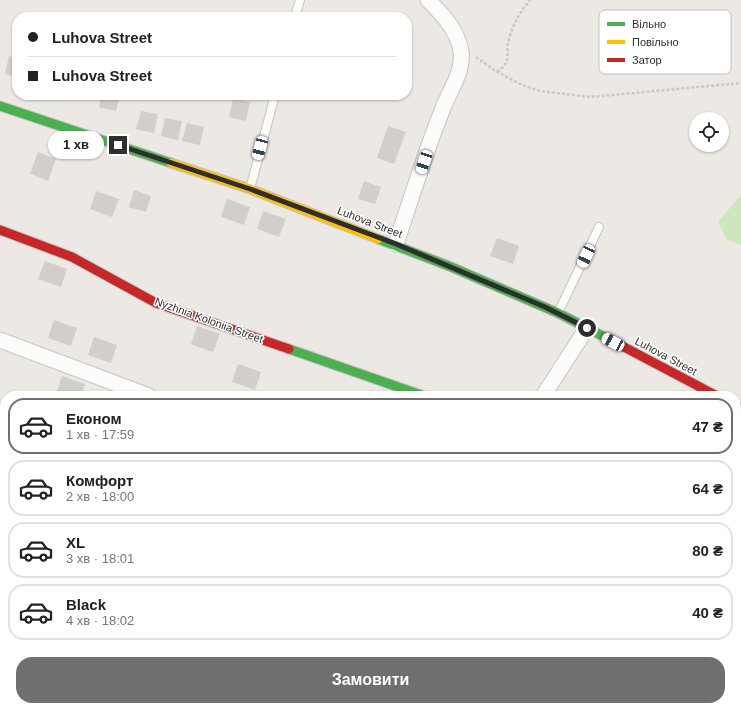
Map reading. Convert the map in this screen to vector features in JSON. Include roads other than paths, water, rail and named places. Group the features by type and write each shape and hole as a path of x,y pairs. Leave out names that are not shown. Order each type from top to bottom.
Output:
{"street":[{"path":"396,244 443,108 459,72 461,52 455,32 449,23 428,0"},
{"name":"Luhova Street","path":"0,106 250,189 396,244 558,313 707,391"},
{"name":"Nyzhnia Koloniia Street","path":"0,230 72,257 156,303 410,391"},
{"path":"546,391 587,328"},
{"path":"0,340 136,391"}],"lane":[{"path":"296,12 300,0"},
{"path":"250,189 274,100"},
{"path":"558,313 599,227"}]}
